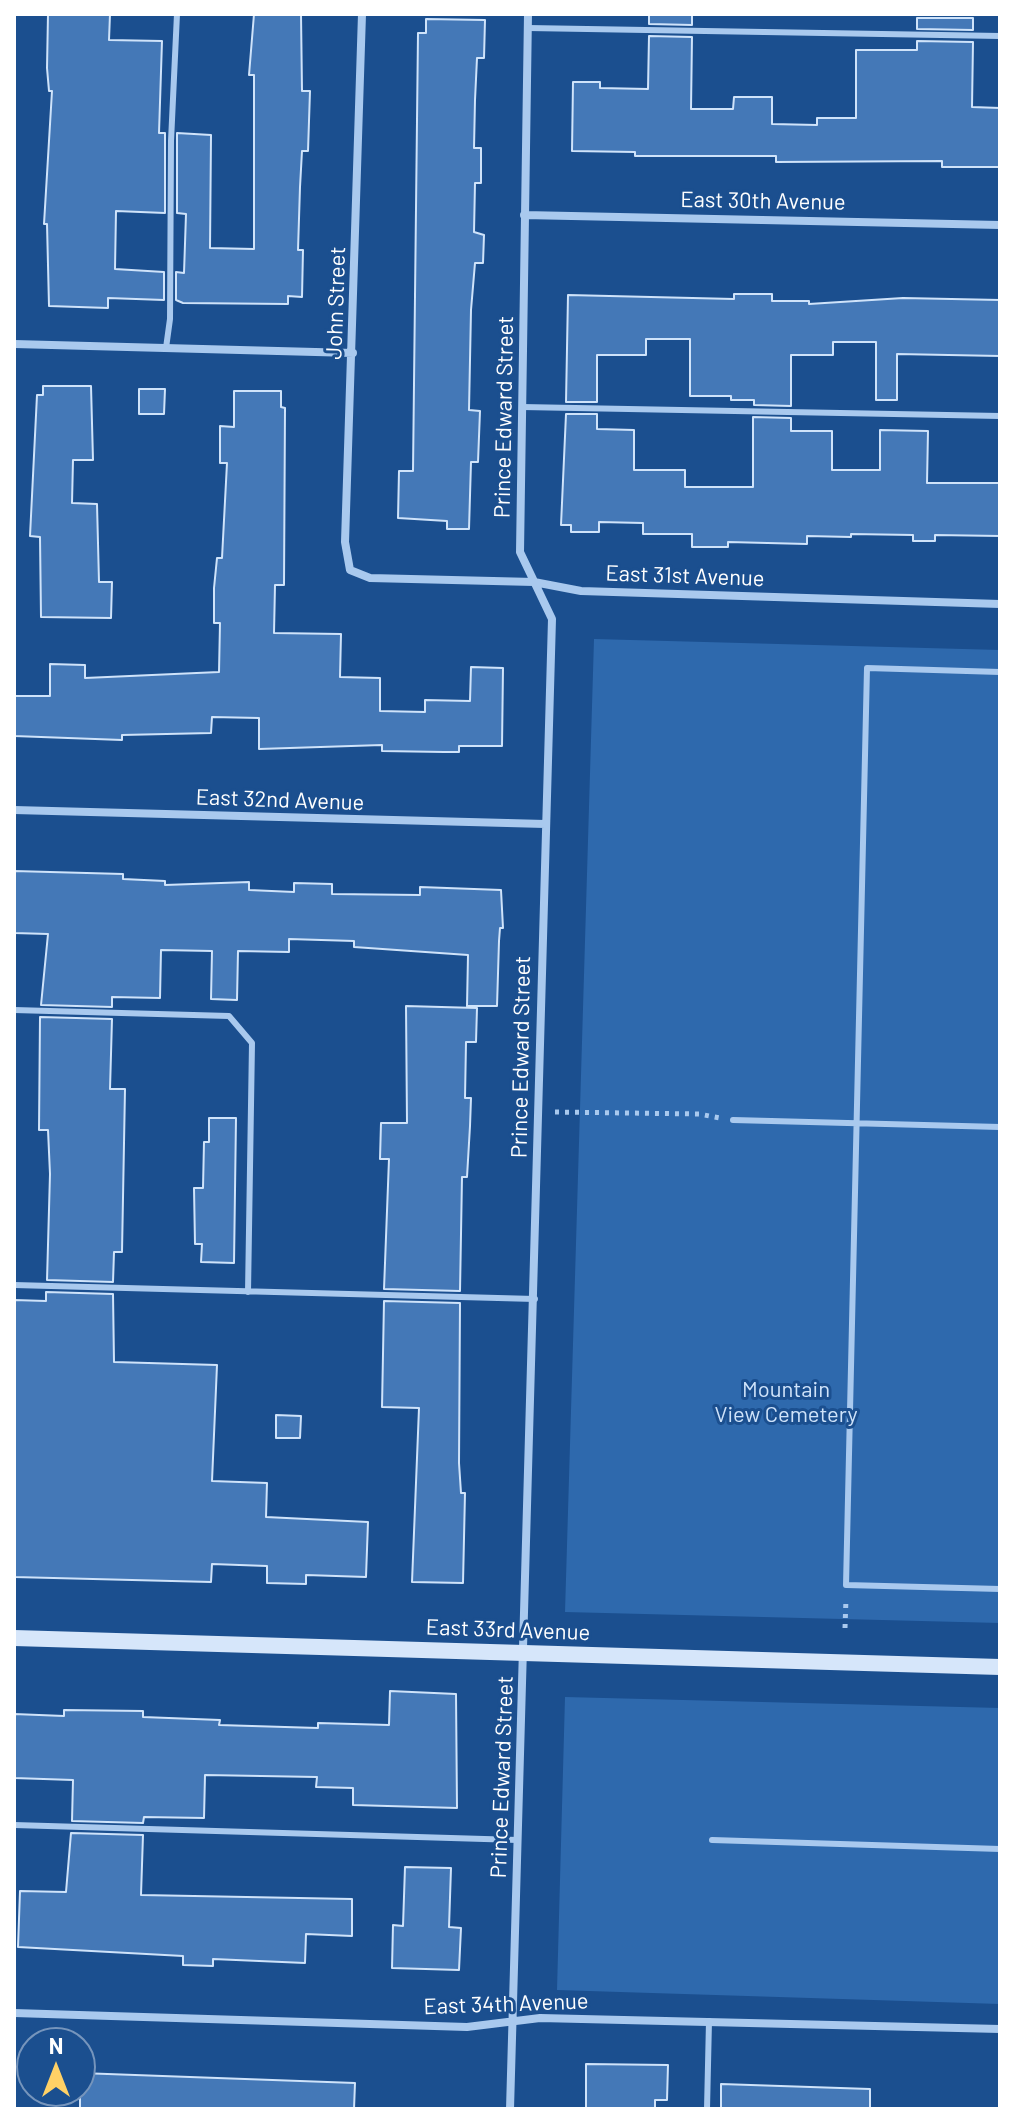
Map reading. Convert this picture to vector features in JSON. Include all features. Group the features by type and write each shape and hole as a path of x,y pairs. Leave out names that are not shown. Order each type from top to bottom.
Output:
{"street":[{"name":"John Street","path":"362,14 345,542 350,570 370,578"},
{"name":"Prince Edward Street","path":"510,2109 552,619 520,552 528,14"},
{"name":"East 30th Avenue","path":"524,215 1000,225"},
{"path":"14,344 353,353"},
{"name":"East 31st Avenue","path":"370,578 534,582 581,591 1000,604"},
{"name":"East 32nd Avenue","path":"14,810 545,824"},
{"name":"East 33rd Avenue","path":"14,1638 1000,1667"},
{"name":"East 34th Avenue","path":"14,2013 467,2027 512,2020 709,2021 1000,2029"}],"lane":[{"path":"166,348 170,319 171,141 177,14"},
{"path":"528,28 1000,36"},
{"path":"522,407 1000,416"},
{"path":"1000,672 867,668 846,1585 1000,1589"},
{"path":"14,1010 229,1016 252,1043 248,1292"},
{"path":"733,1120 1000,1127"},
{"path":"14,1285 535,1299"},
{"path":"14,1825 518,1840"},
{"path":"712,1840 1000,1849"},
{"path":"707,2109 709,2021"}],"path":[{"path":"572,1112 699,1114 733,1120"},
{"path":"845,1628 846,1585"}],"green space":[{"name":"Mountain View Cemetery","path":"594,639 1000,650 1000,1623 565,1612"},
{"path":"565,1697 1000,1708 1000,2004 557,1990"}],"building":[{"path":"48,14 110,14 109,40 162,41 159,133 165,133 165,213 116,211 115,269 164,272 164,300 108,298 108,308 49,306 47,224 44,224 52,91 49,91 47,68"},
{"path":"254,14 301,14 302,91 310,91 308,151 302,151 300,187 298,250 303,250 302,297 288,296 288,304 183,303 176,300 176,272 184,273 186,214 177,213 177,133 211,135 210,248 254,249 254,75 249,75"},
{"path":"649,14 692,14 692,25 649,24"},
{"path":"917,18 973,18 973,30 917,29"},
{"path":"426,19 485,20 484,58 477,58 475,100 474,148 481,148 481,183 475,183 474,232 484,235 483,263 475,263 471,310 469,410 480,411 478,462 471,462 469,529 447,529 447,521 398,518 399,471 413,471 418,33 426,33"},
{"path":"649,36 692,37 691,109 733,109 734,97 772,97 772,124 817,125 817,118 856,118 856,50 917,50 917,41 973,42 972,107 1000,108 1000,167 942,167 942,161 776,162 776,156 635,156 635,152 572,151 573,82 600,82 600,88 648,89"},
{"path":"734,294 772,294 772,301 809,301 809,304 903,298 1000,300 1000,356 897,354 897,400 876,400 876,342 833,342 833,355 791,355 791,406 754,405 754,400 731,400 731,396 690,396 690,339 646,339 646,355 597,355 597,402 566,402 568,295 734,299"},
{"path":"43,386 91,386 93,460 73,460 72,503 97,504 99,582 112,582 111,618 41,617 40,537 30,536 37,395 43,395"},
{"path":"139,389 165,389 164,414 139,414"},
{"path":"234,391 281,391 281,407 285,408 284,585 275,585 274,633 341,634 340,677 380,678 380,711 425,712 425,700 470,701 471,667 503,668 502,746 459,746 459,752 382,751 382,745 259,749 259,718 212,717 211,733 122,735 122,740 14,736 14,696 50,696 50,664 85,665 85,678 219,672 220,623 214,623 214,588 217,558 222,558 227,463 220,463 220,426 234,427"},
{"path":"566,414 597,414 597,429 634,430 634,470 685,470 685,487 753,487 753,417 791,418 791,431 832,431 832,470 880,470 880,430 928,431 927,483 1000,483 1000,536 935,535 935,541 913,541 913,535 851,534 851,537 807,536 807,544 728,542 728,547 692,547 692,534 643,534 643,523 599,522 599,532 571,532 571,525 561,525"},
{"path":"14,871 123,874 123,879 165,881 165,885 249,882 249,890 294,892 294,883 332,884 332,894 420,895 420,887 501,890 503,928 500,928 499,941 497,1006 467,1006 468,955 354,947 354,941 289,939 289,952 238,951 237,1000 211,999 212,951 161,950 160,998 112,997 112,1007 41,1005 48,934 14,933"},
{"path":"406,1006 477,1008 476,1042 466,1042 465,1098 471,1098 467,1177 462,1177 460,1291 384,1289 389,1159 380,1159 381,1123 407,1123"},
{"path":"40,1017 112,1019 110,1089 125,1089 122,1252 114,1252 113,1282 47,1280 50,1174 48,1130 39,1130"},
{"path":"209,1118 236,1118 234,1263 201,1262 202,1244 195,1244 194,1188 203,1188 204,1142 209,1142"},
{"path":"46,1292 113,1294 114,1362 217,1365 212,1481 267,1483 266,1517 368,1522 366,1577 306,1575 306,1584 267,1583 267,1566 212,1564 211,1582 14,1577 14,1300 46,1301"},
{"path":"384,1301 460,1303 459,1463 461,1493 465,1493 463,1583 412,1582 419,1408 382,1407"},
{"path":"276,1415 301,1416 300,1438 276,1438"},
{"path":"390,1691 456,1694 457,1808 353,1805 353,1788 316,1787 317,1777 205,1775 204,1818 144,1817 143,1823 72,1821 73,1780 14,1778 14,1714 64,1716 64,1710 143,1711 143,1717 220,1720 219,1725 318,1728 318,1723 389,1725"},
{"path":"71,1833 143,1835 141,1895 352,1899 352,1936 306,1934 305,1963 213,1959 213,1966 183,1965 183,1956 18,1947 20,1891 66,1892"},
{"path":"405,1867 451,1868 449,1927 461,1928 459,1970 392,1968 393,1925 403,1926"},
{"path":"586,2064 668,2065 667,2100 655,2100 655,2109 586,2109"},
{"path":"96,2074 355,2083 354,2109 80,2109 96,2107"},
{"path":"721,2084 870,2089 870,2109 721,2109"}]}
